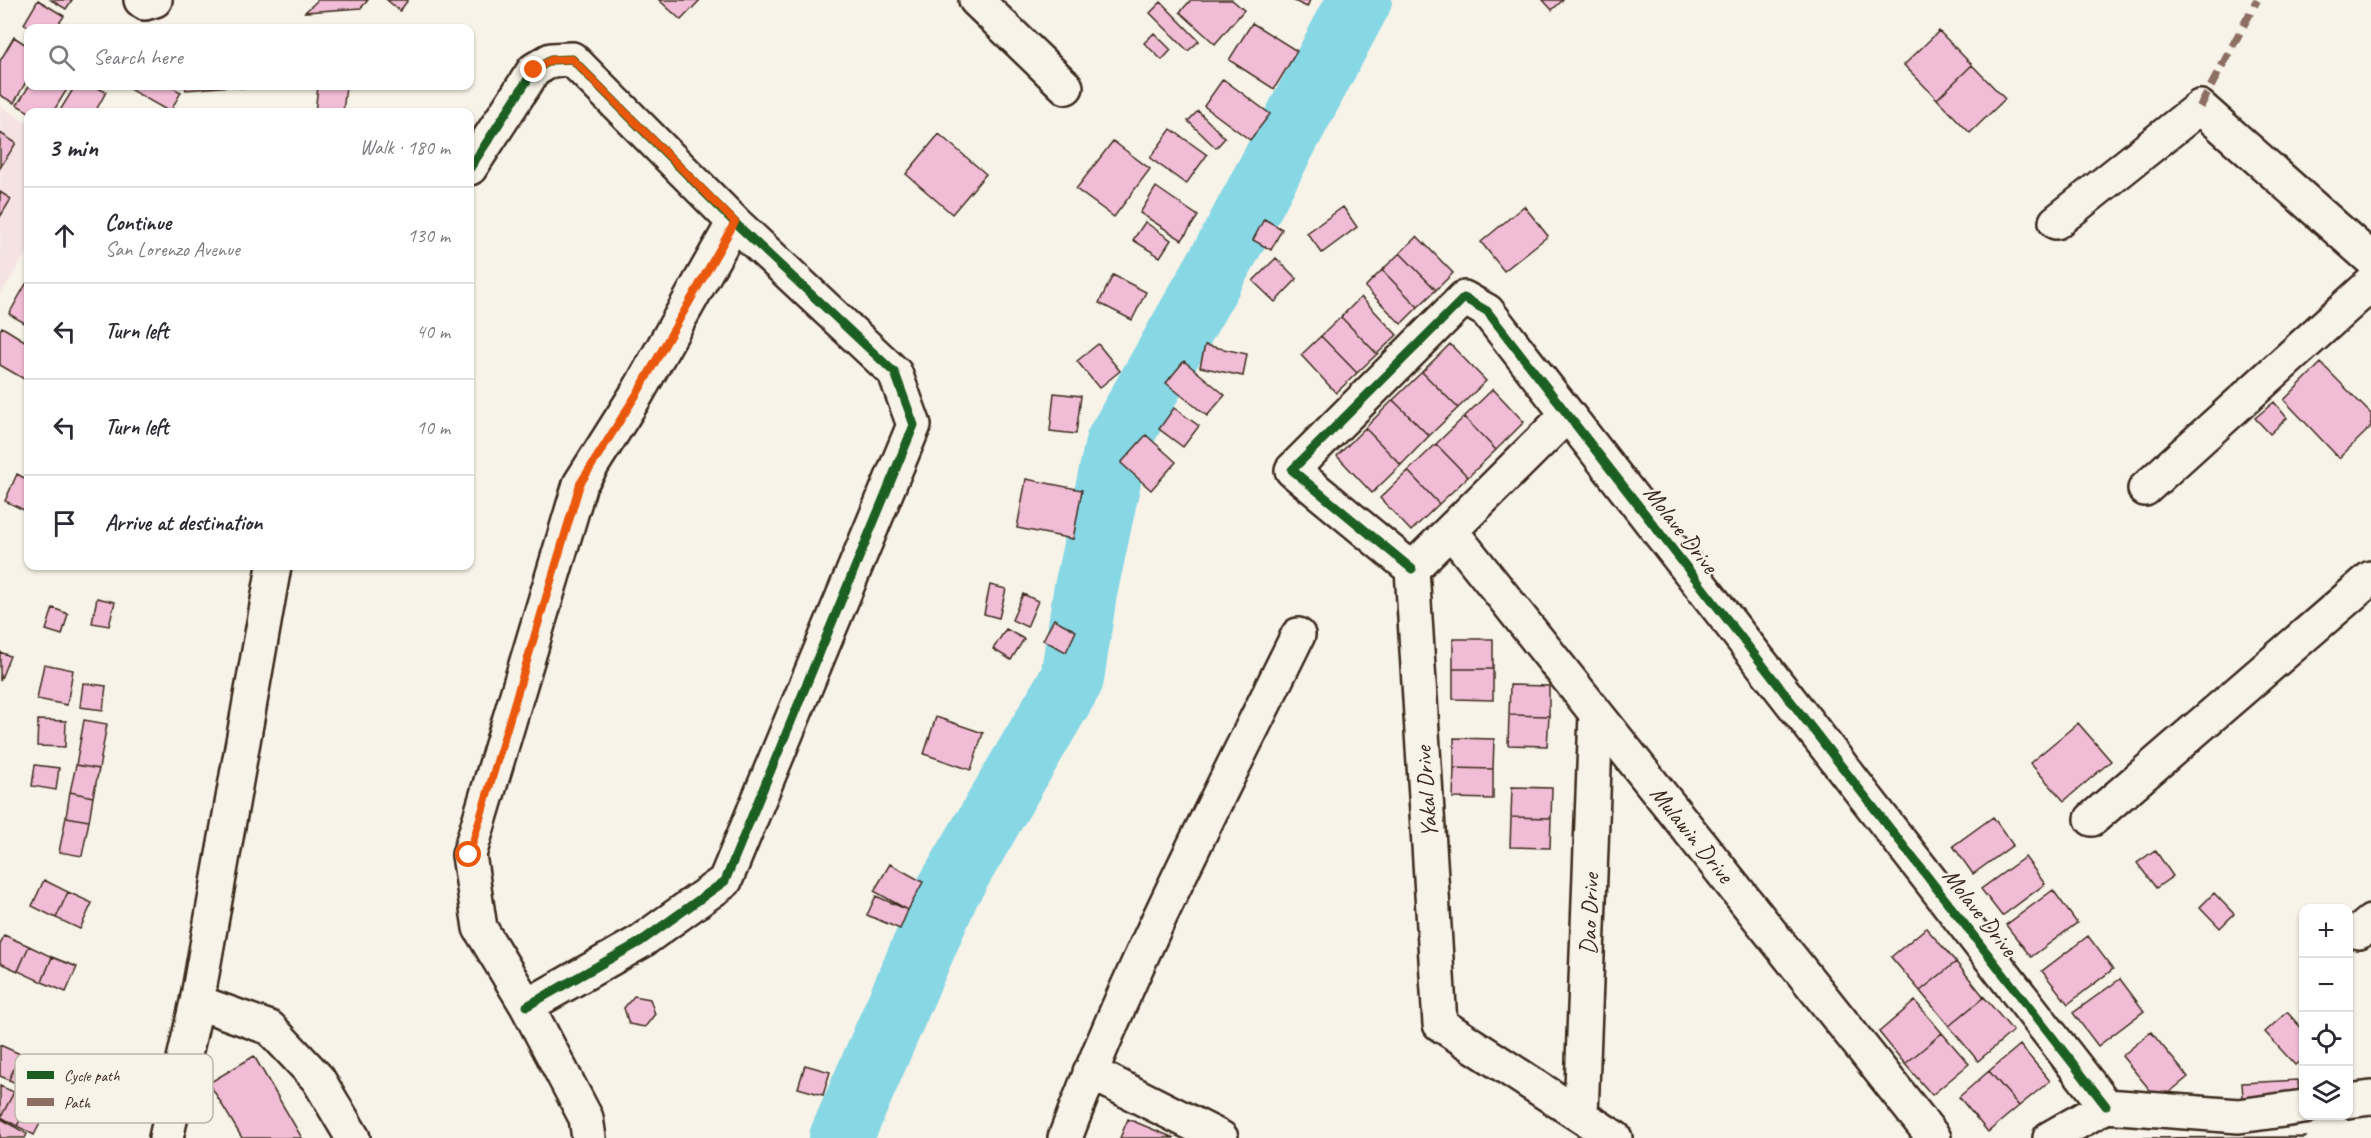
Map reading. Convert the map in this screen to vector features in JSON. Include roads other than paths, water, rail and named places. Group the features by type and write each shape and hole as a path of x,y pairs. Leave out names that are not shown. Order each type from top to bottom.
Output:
{"street":[{"path":"141,0 145,3 155,0"},
{"path":"976,0 1066,87"},
{"path":"474,162 534,70 551,60 572,59 735,222 895,373 914,425 725,881 640,942 527,1006"},
{"path":"2055,222 2200,107 2371,259"},
{"path":"589,1138 586,1118 527,1006 480,928 469,855 580,484 638,392 735,222"},
{"path":"2145,489 2371,284"},
{"name":"Molave Drive","path":"1412,569 1292,470 1464,298 1487,311 2106,1106"},
{"path":"1412,569 1567,415"},
{"name":"Mulawin Drive","path":"1451,531 1934,1138"},
{"name":"Yakal Drive","path":"1412,569 1440,1024 1615,1138"},
{"path":"185,1054 197,1002 273,570"},
{"path":"2092,819 2371,578"},
{"path":"1065,1138 1125,989 1298,635"},
{"name":"Dao Drive","path":"1581,1114 1596,714"},
{"path":"197,1002 270,1028 318,1079 352,1138"},
{"path":"1090,1072 1221,1138"},
{"path":"2353,1100 2371,1098"},
{"path":"2050,1138 2106,1106 2239,1116 2299,1108"},
{"path":"166,1138 169,1123"}],"waterway":[{"path":"841,1138 948,891 1072,679 1085,593 1117,443 1228,248 1360,0"}]}
